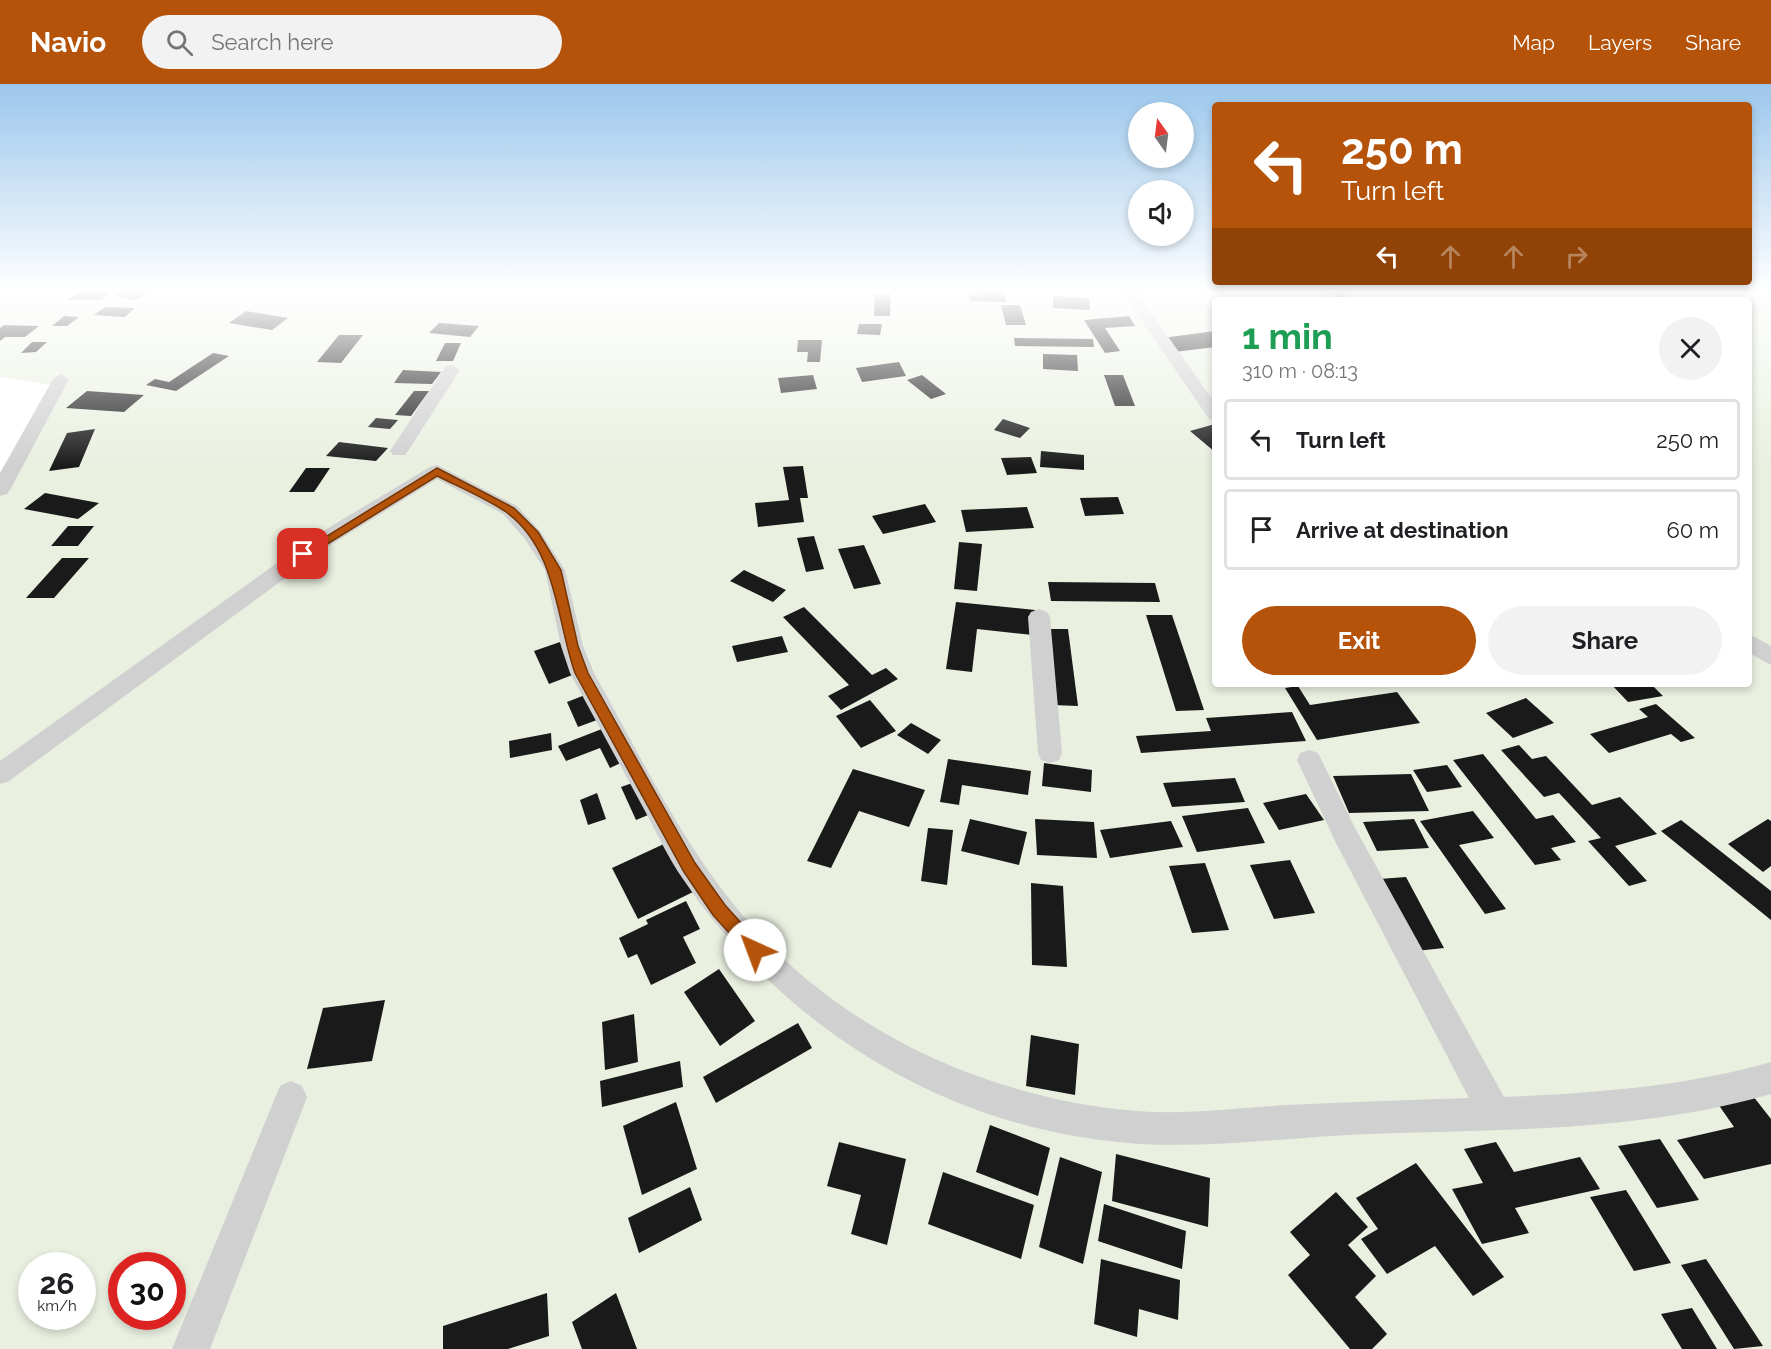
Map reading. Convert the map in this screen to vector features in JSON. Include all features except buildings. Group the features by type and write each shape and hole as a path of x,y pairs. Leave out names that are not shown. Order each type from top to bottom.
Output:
{"street":[{"path":"1169,349 1212,411"},
{"path":"399,450 452,370"},
{"path":"0,490 61,379"},
{"path":"0,774 322,541 437,471 510,510 534,535 555,570 572,646 582,673 690,868 708,896 730,923 785,979 823,1011 875,1046 921,1072 996,1102 1048,1114 1137,1127 1612,1108 1668,1101 1748,1085 1771,1078"},
{"path":"1039,617 1050,753"},
{"path":"1752,644 1771,657"},
{"path":"1309,760 1345,835 1495,1114"},
{"path":"191,1349 291,1096"}],"green space":[{"path":"0,349 1212,349 1212,687 1752,687 1752,349 1771,349 1771,1349 0,1349 0,496 58,386 0,377"}],"route":[{"path":"303,554 437,471 510,510 534,535 555,570 572,646 582,673 690,868 719,910 755,950"}]}
